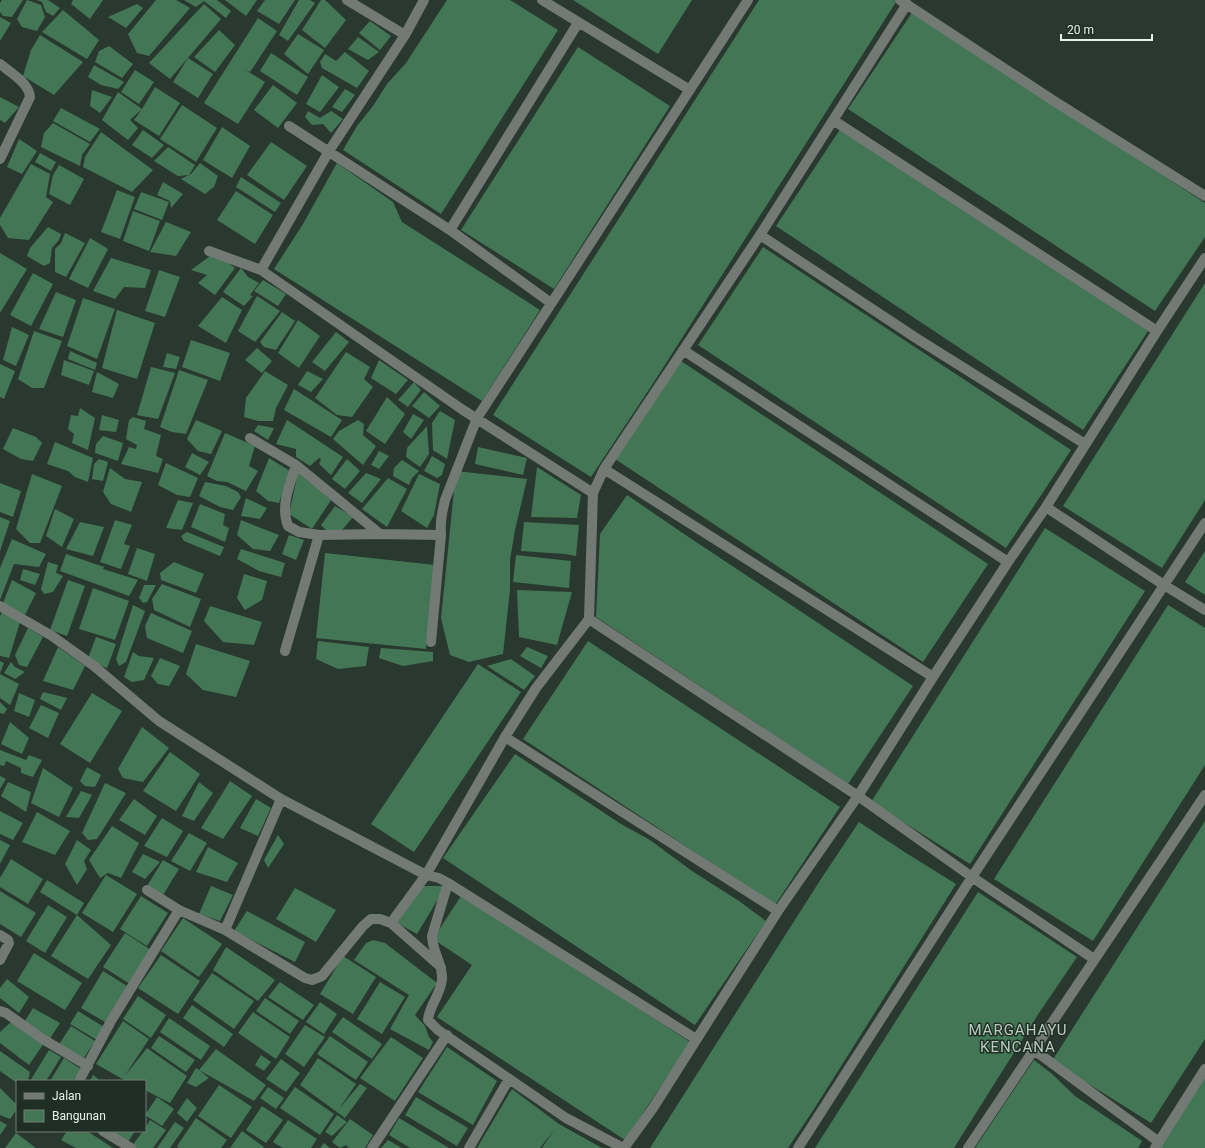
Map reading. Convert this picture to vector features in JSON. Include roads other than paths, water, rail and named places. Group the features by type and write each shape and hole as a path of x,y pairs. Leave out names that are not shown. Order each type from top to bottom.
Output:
{"street":[{"path":"347,0 405,34"},
{"path":"261,270 329,150 405,34 424,0"},
{"path":"542,0 690,90"},
{"path":"431,642 441,535 440,522 445,500 477,418 748,0"},
{"path":"391,923 426,875 536,688 590,619 593,493 604,469 760,235 833,120 904,2 1054,101 1205,196"},
{"path":"450,230 578,23"},
{"path":"0,64 24,84 30,93 30,100 0,159"},
{"path":"833,120 1157,331"},
{"path":"289,126 329,150 450,230 551,303"},
{"path":"760,235 916,338 1085,444"},
{"path":"209,251 261,270 463,410 593,493"},
{"path":"448,883 432,936 433,944 441,967 442,980 435,1002 428,1012 428,1020 438,1030 566,1118 624,1148 653,1108 778,911 858,796 933,677 1008,562 1046,507 1205,258"},
{"path":"683,350 1008,562"},
{"path":"250,438 296,465 380,534"},
{"path":"296,465 286,500 284,517 288,526 298,532 320,535 441,535"},
{"path":"604,469 933,677"},
{"path":"1046,507 1164,585 1205,610"},
{"path":"798,1148 972,877 1205,523"},
{"path":"285,651 320,535"},
{"path":"0,606 52,636 94,666 159,721 281,799 426,875 439,878 448,883 696,1039"},
{"path":"590,619 858,796 972,877 1094,959"},
{"path":"506,737 778,911"},
{"path":"968,1148 1205,795"},
{"path":"225,930 281,799"},
{"path":"147,890 179,910 225,930 305,978 314,980 322,976 371,919 380,919 391,923 441,967"},
{"path":"80,1080 111,1021 179,910"},
{"path":"0,935 8,940 9,943 0,960"},
{"path":"0,1011 88,1066"},
{"path":"372,1148 446,1035"},
{"path":"1034,1050 1157,1145 1205,1069"},
{"path":"469,1148 508,1079"},
{"path":"105,1132 131,1148"}],"district":[{"name":"MARGAHAYU KENCANA","path":"1018,1038"}]}
